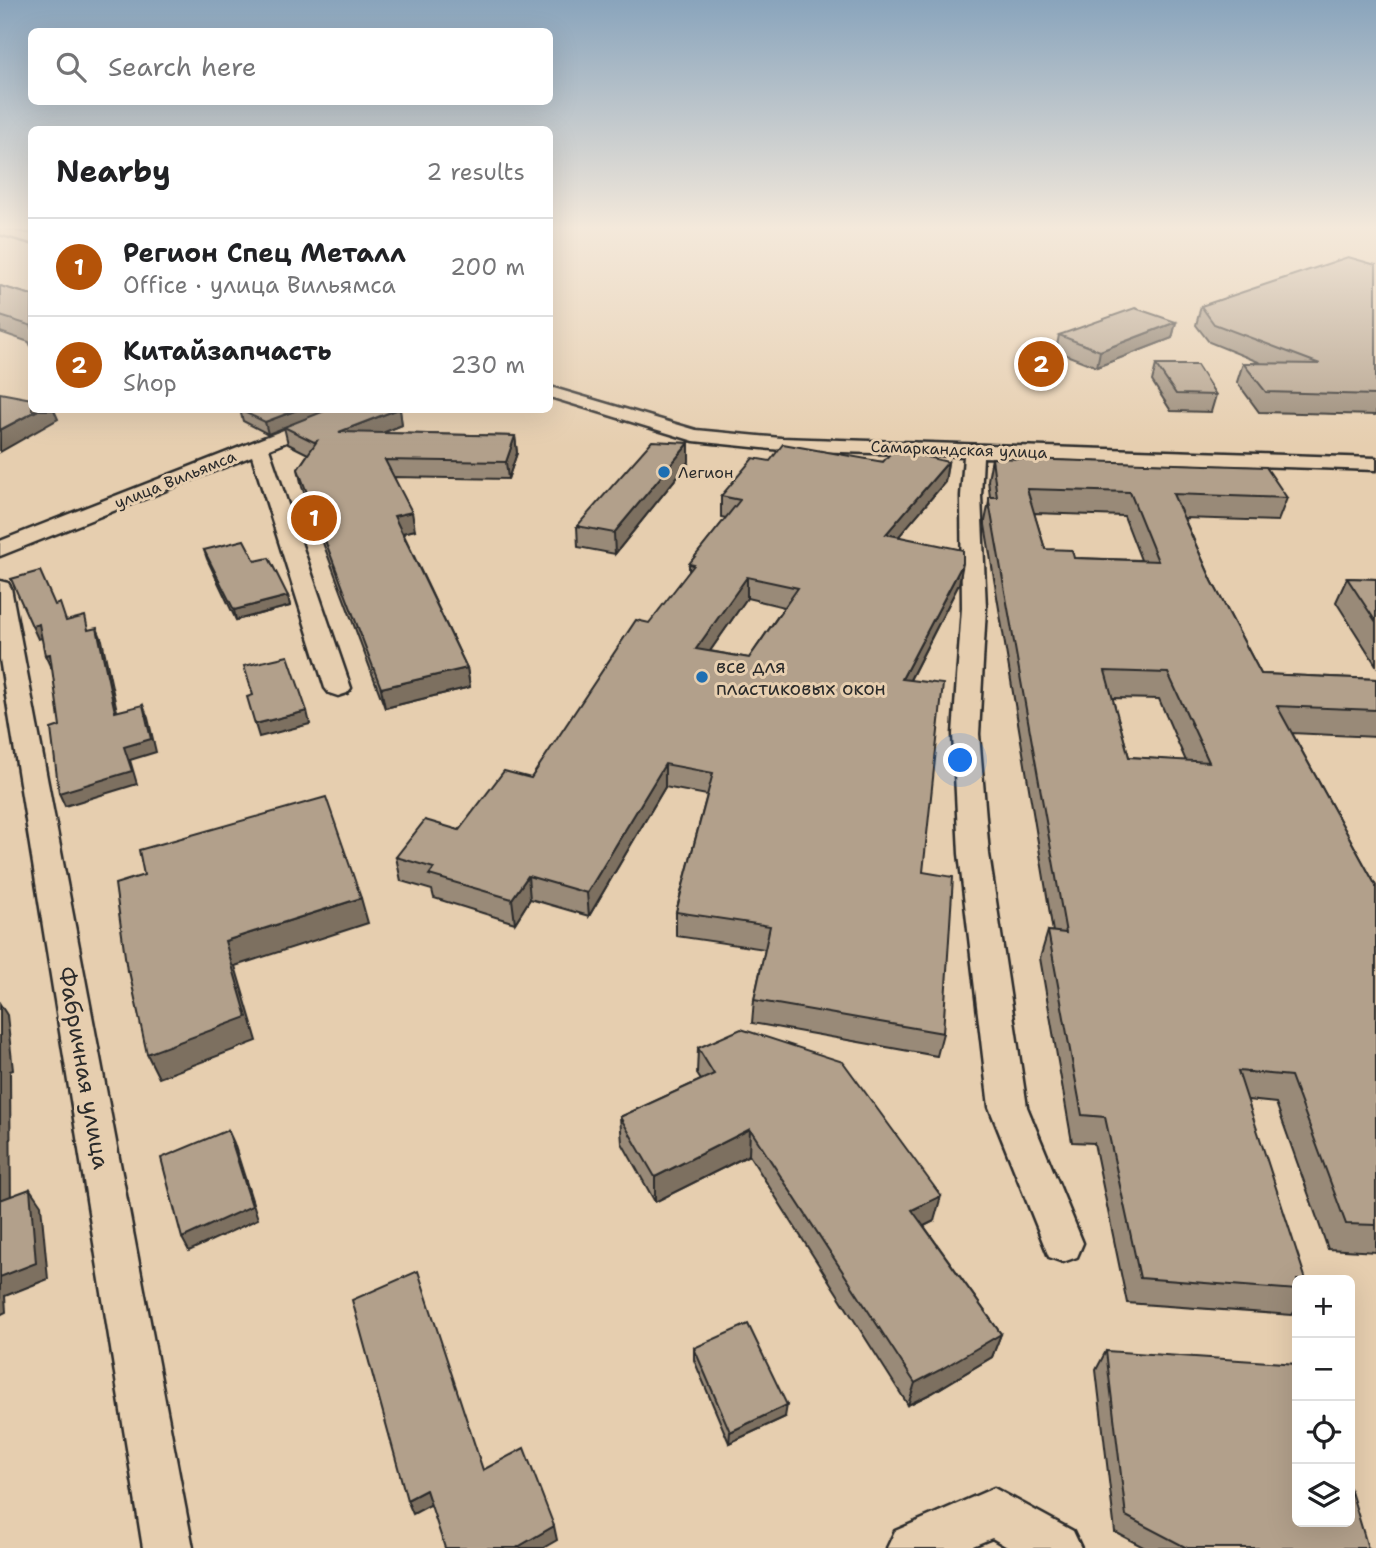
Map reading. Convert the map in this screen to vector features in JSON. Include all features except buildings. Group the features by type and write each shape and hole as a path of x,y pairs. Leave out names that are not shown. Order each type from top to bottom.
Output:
{"street":[{"name":"Самаркандская улица","path":"553,393 694,435 781,444 1376,464"},
{"name":"улица Вильямса","path":"0,549 342,413"},
{"path":"259,446 338,688"},
{"path":"974,450 971,496 974,608 966,734 974,855 1008,1107 1063,1243"},
{"name":"Фабричная улица","path":"0,588 168,1548"},
{"path":"912,1548 994,1512 1056,1548"}],"place":[{"name":"Китайзапчасть","path":"1041,364"},
{"name":"Легион","path":"664,472"},
{"name":"Регион Спец Металл","path":"314,518"},
{"name":"все для пластиковых окон","path":"702,677"}]}
